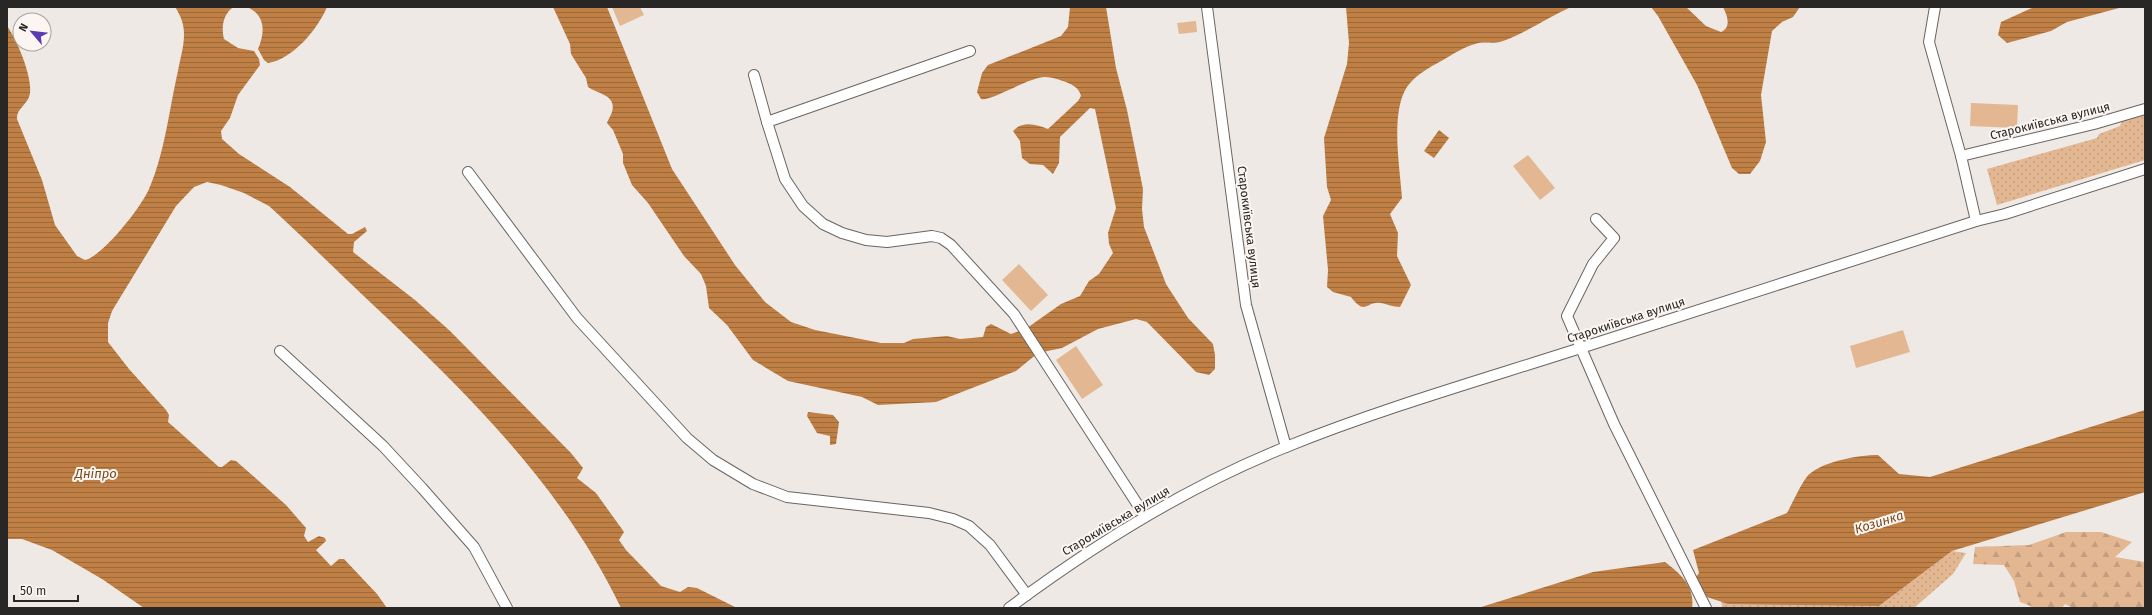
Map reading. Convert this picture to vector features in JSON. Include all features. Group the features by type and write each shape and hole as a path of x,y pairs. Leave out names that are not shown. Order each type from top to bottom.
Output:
{"street":[{"name":"Старокиївська вулиця","path":"1207,7 1246,306 1286,447"},
{"path":"1935,7 1929,42 1961,156 1976,221"},
{"path":"767,122 970,51"},
{"path":"754,75 785,179 803,206 817,220 842,233 873,241 892,242 932,236 941,238 956,250 1014,314 1145,516"},
{"name":"Старокиївська вулиця","path":"1961,156 2094,124 2145,109"},
{"name":"Старокиївська вулиця","path":"1009,608 1097,545 1145,516 1204,485 1286,447 1416,400 1976,221 2005,214 2145,169"},
{"path":"468,172 577,318 687,438 713,460 753,484 787,496 929,512 953,519 968,526 990,545 1027,595"},
{"path":"1596,218 1614,238 1593,264 1567,316 1614,424 1706,608"},
{"path":"280,351 383,446 422,488 474,547 507,608"}],"green space":[{"path":"612,7 640,7 644,15 620,26"},
{"path":"1196,21 1197,32 1179,34 1177,23"},
{"path":"1971,103 2018,105 2017,128 1970,126"},
{"path":"2145,113 2145,160 1997,205 1987,169 2097,138 2099,134 2120,126 2122,120"},
{"path":"1528,155 1555,188 1540,200 1513,166"},
{"path":"1019,264 1048,295 1031,311 1002,280"},
{"path":"1903,330 1910,352 1856,368 1850,346"},
{"path":"1076,346 1103,385 1082,399 1056,360"},
{"path":"2066,532 2101,532 2132,542 2115,557 2145,562 2145,608 2073,608 2065,604 2062,608 2035,608 2020,602 2014,581 2004,565 1973,564 1975,547 2029,545"},
{"path":"1952,551 1966,553 1953,574 1914,608 1722,608 1721,597 1879,606"}],"water":[{"name":"Дніпро","path":"175,7 234,7 225,17 223,26 224,39 238,48 254,51 259,59 260,65 238,95 230,118 221,131 222,139 239,154 290,187 348,234 352,234 365,227 367,231 354,242 353,252 415,300 449,330 571,453 583,468 577,478 596,493 624,532 619,540 626,550 661,586 680,592 688,587 697,588 737,608 621,608 598,564 571,522 542,482 477,407 406,336 269,206 244,193 207,182 194,187 176,206 112,311 108,323 108,342 129,369 166,410 169,415 168,422 219,467 222,467 231,460 236,461 286,505 306,528 304,536 308,542 319,536 325,538 326,541 316,550 331,566 339,559 344,559 377,594 387,608 144,608 102,579 52,550 22,539 7,539 7,26 12,34 12,52 21,52 30,81 28,100 18,113 17,119 42,180 55,225 77,256 85,260 102,250 121,229 139,207 149,189 163,146 183,44 184,31"},
{"path":"247,7 327,7 311,34 295,50 277,61 268,63 264,60 258,49 263,31 261,20 253,10"},
{"path":"553,7 607,7 672,169 735,265 765,302 791,322 815,330 881,343 904,343 913,339 947,336 960,339 983,337 986,327 991,324 1011,334 1027,328 1061,304 1080,296 1089,281 1099,274 1113,253 1109,244 1108,233 1116,208 1095,109 1090,108 1060,137 1059,163 1053,174 1043,165 1030,164 1022,158 1020,141 1013,131 1021,125 1026,124 1048,129 1078,101 1081,96 1077,89 1066,82 1045,77 1038,78 986,99 981,99 977,92 982,73 988,65 1061,36 1068,27 1070,7 1106,7 1116,68 1127,110 1143,189 1142,209 1144,227 1166,284 1188,318 1213,344 1215,369 1209,375 1196,372 1147,322 1136,319 1098,329 1062,348 1038,353 1016,371 936,402 878,405 862,397 788,381 753,360 727,325 709,308 706,286 701,274 684,256 648,203 632,185 623,163 623,154 613,130 607,123 612,112 612,102 606,96 588,87 586,78 571,54 570,44"},
{"path":"1346,7 1571,7 1509,39 1497,43 1478,43 1471,45 1433,65 1414,79 1407,87 1402,98 1397,126 1402,198 1390,214 1398,233 1397,256 1411,285 1400,307 1376,303 1363,307 1356,303 1351,297 1333,292 1327,287 1328,270 1323,216 1331,200 1327,187 1324,138 1347,64 1349,43"},
{"path":"1651,7 1686,7 1706,26 1721,32 1727,27 1728,24 1723,7 1800,7 1793,17 1782,22 1772,31 1761,95 1766,142 1760,161 1750,174 1739,174 1732,168 1697,85 1658,16"},
{"path":"2034,7 2123,7 2067,22 2051,31 2007,43 1998,35 2001,22"},
{"path":"1439,130 1449,138 1434,158 1424,151"},
{"name":"Козинка","path":"2145,410 2145,492 1952,551 1879,606 1728,604 1707,597 1696,577 1699,573 1693,550 1787,513 1798,491 1811,472 1839,460 1860,456 1878,455 1899,474 1930,477"},
{"path":"808,412 833,415 839,422 836,444 830,445 830,436 817,433 807,416"},
{"path":"1665,562 1681,576 1689,587 1692,608 1478,608 1593,572"}]}
